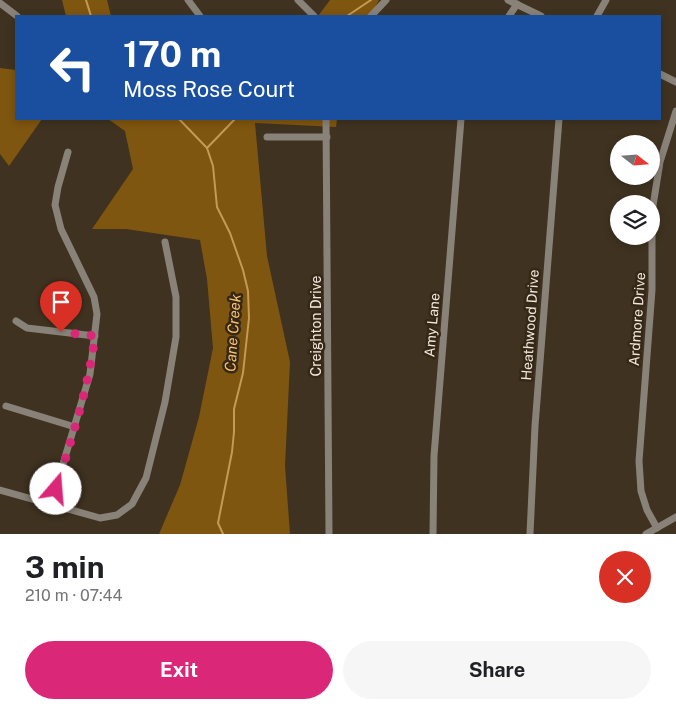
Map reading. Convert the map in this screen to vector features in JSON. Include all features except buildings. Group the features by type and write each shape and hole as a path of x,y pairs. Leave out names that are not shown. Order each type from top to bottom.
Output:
{"street":[{"path":"188,0 199,15"},
{"path":"298,0 313,15"},
{"path":"372,15 386,0"},
{"path":"508,0 539,15"},
{"path":"598,15 606,0"},
{"path":"0,3 16,15"},
{"path":"510,15 517,4"},
{"path":"661,74 676,82"},
{"name":"Ardmore Drive","path":"657,528 641,491 638,462 652,290 653,199 666,139 676,111"},
{"name":"Creighton Drive","path":"326,120 329,534"},
{"name":"Amy Lane","path":"433,534 434,456 461,120"},
{"name":"Heathwood Drive","path":"530,534 535,426 559,120"},
{"path":"267,137 327,137"},
{"path":"51,504 90,374 97,314 94,297 61,229 55,205 58,186 68,152"},
{"path":"0,490 100,518 117,515 132,504 146,478 164,402 176,337 176,297 165,242"},
{"path":"16,321 27,328 95,336"},
{"path":"6,406 75,427"},
{"path":"646,534 676,517"}],"shaded area":[{"path":"62,0 107,0 111,15 66,15"},
{"path":"330,0 379,0 371,15 319,15"},
{"path":"0,68 15,70 15,120 41,120 9,166 0,154"},
{"path":"109,120 337,120 336,127 255,123 267,256 290,362 285,466 290,534 159,534 180,485 199,417 213,348 207,279 200,240 126,229 92,229 133,169 125,131"}],"waterway":[{"name":"Cane Creek","path":"86,0 91,15"},
{"path":"348,15 371,0"},
{"name":"Cane Creek","path":"180,120 207,148 213,166 217,207 230,233 248,291 249,318 243,373 234,409 232,452 218,523 223,534"},
{"path":"207,148 234,120"}],"route":[{"path":"56,489 90,374 95,336 61,332"}]}
